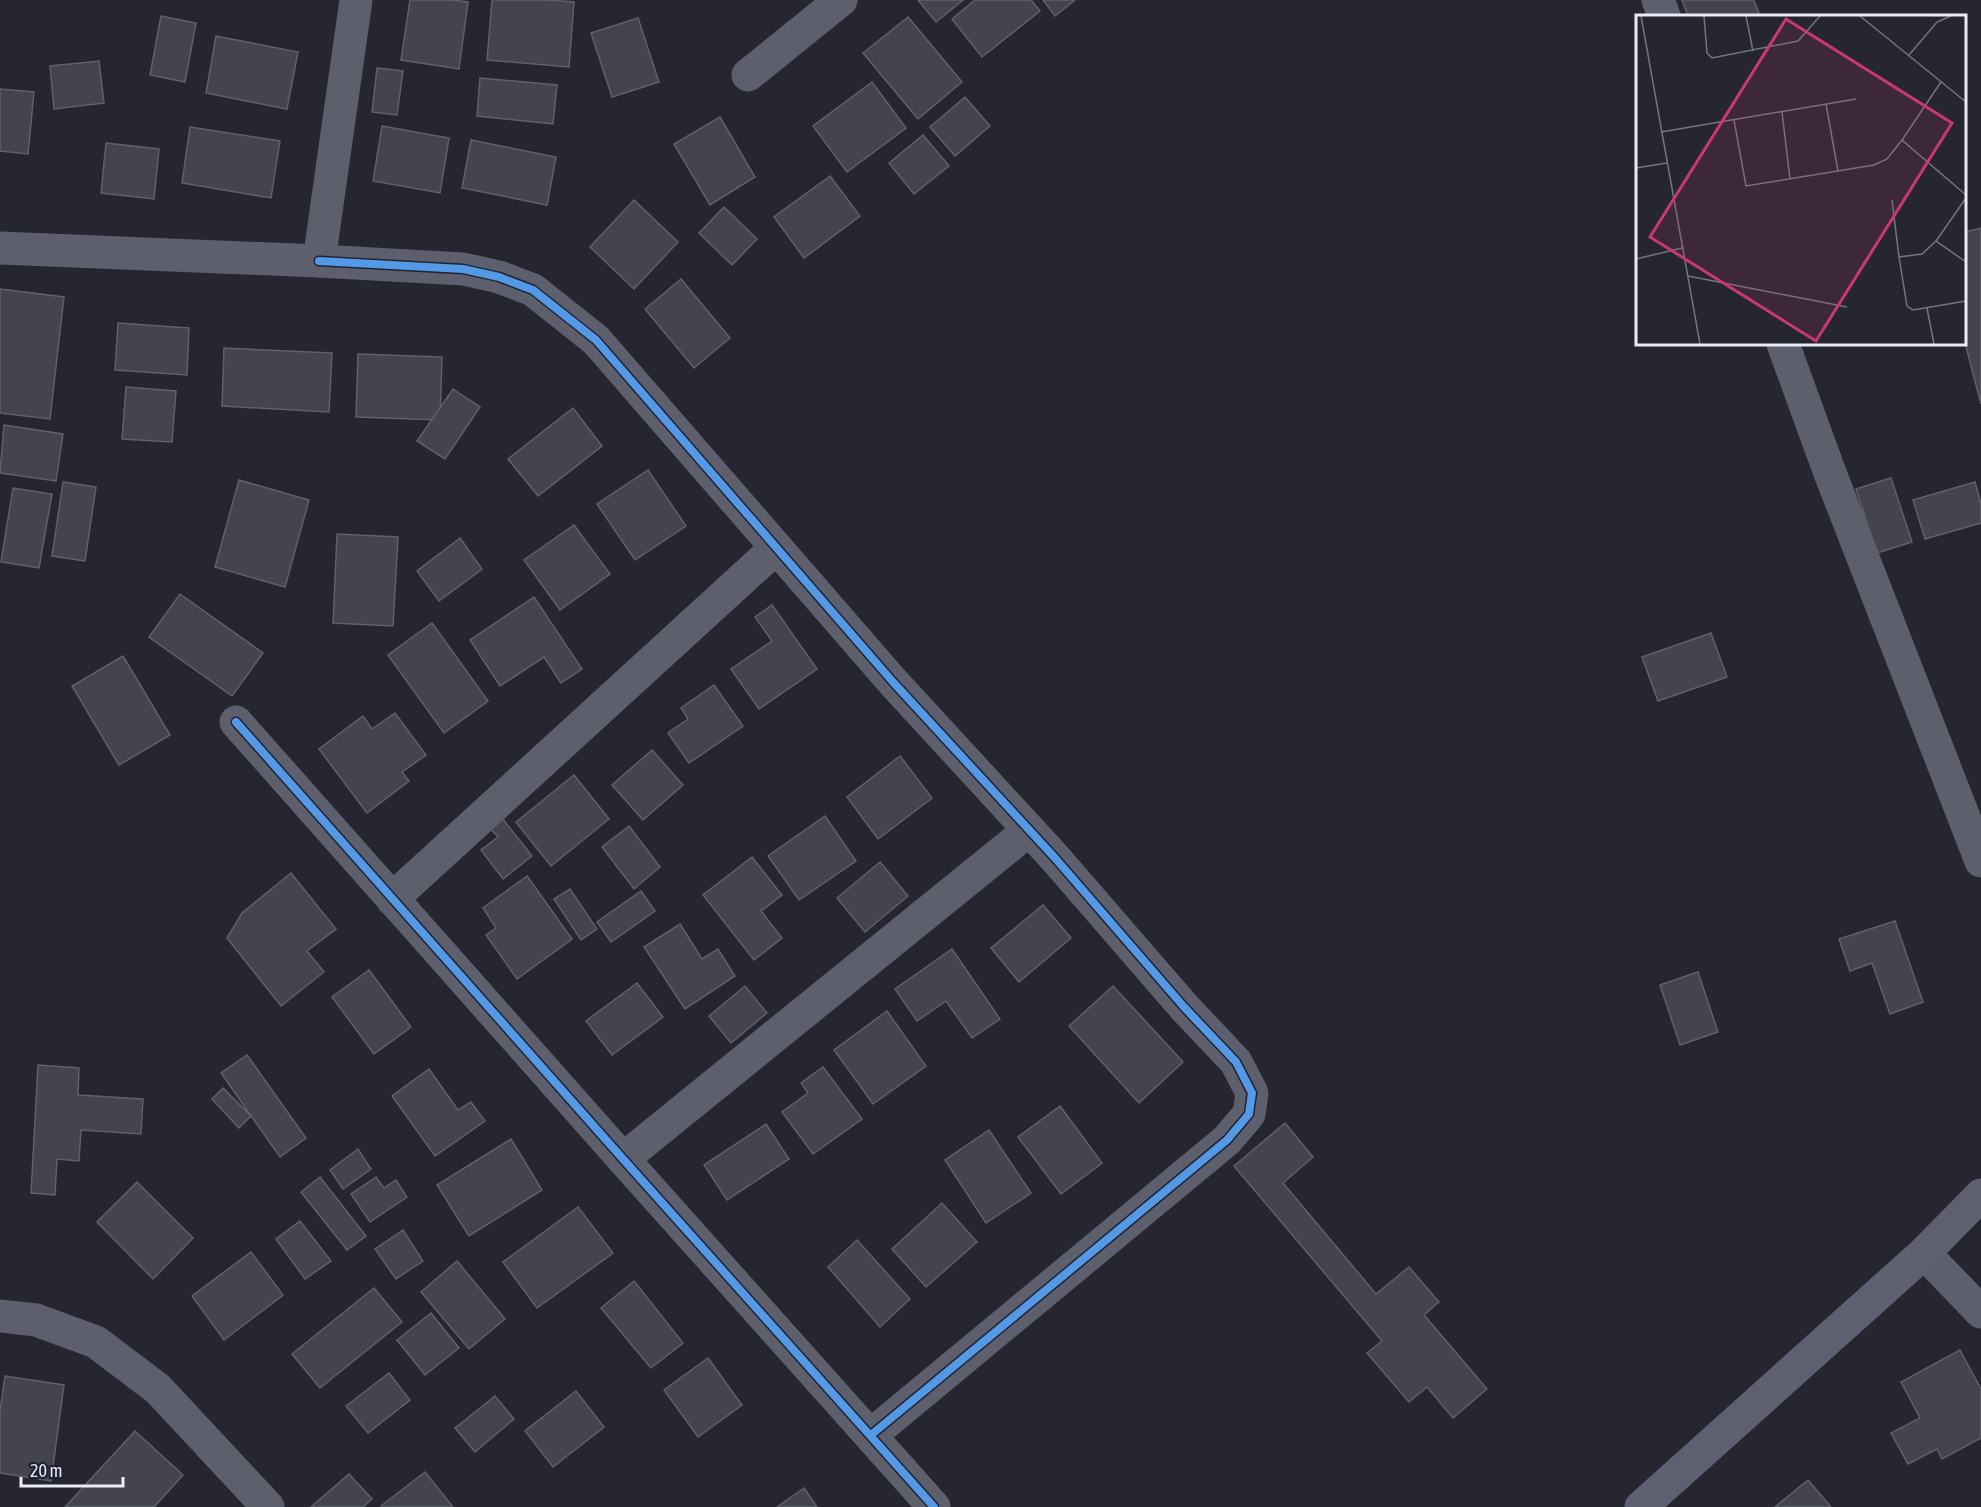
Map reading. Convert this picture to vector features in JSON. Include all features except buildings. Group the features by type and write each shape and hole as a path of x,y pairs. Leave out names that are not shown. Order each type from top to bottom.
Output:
{"main road":[{"path":"1641,1507 1924,1253 1981,1195"}],"street":[{"path":"318,261 357,0"},
{"path":"748,75 841,0"},
{"path":"1658,0 1664,15"},
{"path":"0,248 463,269 500,277 533,290 596,340 893,682 1236,1062 1252,1093 1249,1114 1227,1140 871,1435"},
{"path":"1783,345 1830,473 1981,861"},
{"path":"392,899 776,548"},
{"path":"236,722 622,1159 934,1507"},
{"path":"622,1159 1029,830"},
{"path":"1924,1253 1981,1312"},
{"path":"0,1316 36,1320 96,1342 158,1389 268,1507"}],"cycle path":[{"path":"319,261 463,269 499,277 533,290 596,340 893,682 1055,858 1184,1007 1236,1062 1252,1093 1249,1114 1227,1140 871,1435"},
{"path":"236,722 934,1507"}]}
